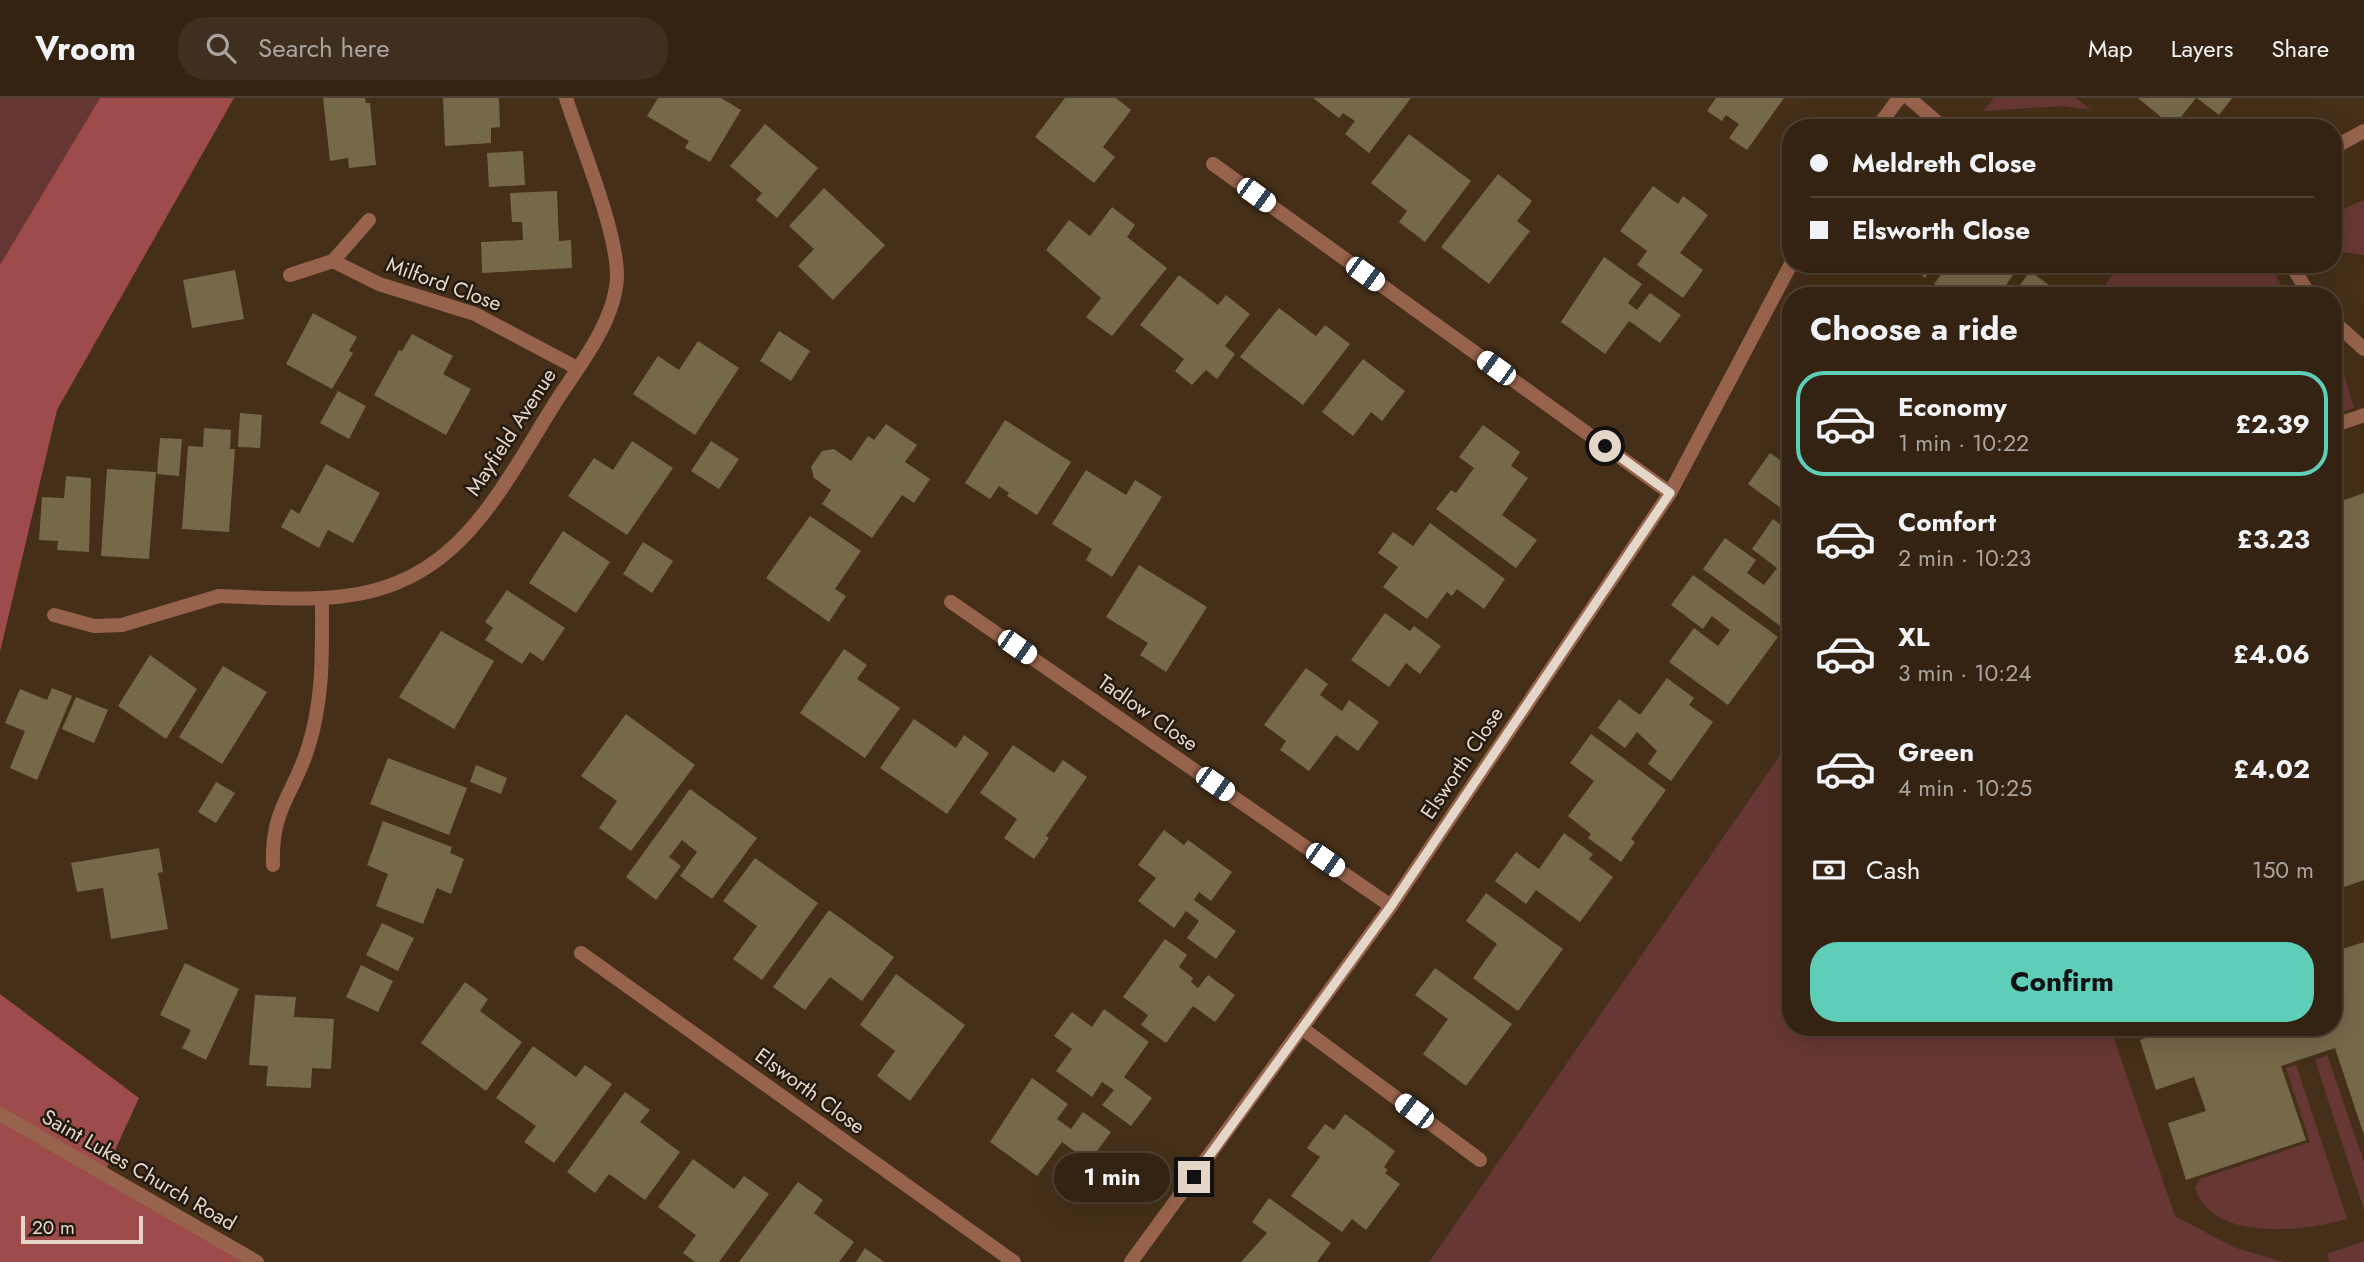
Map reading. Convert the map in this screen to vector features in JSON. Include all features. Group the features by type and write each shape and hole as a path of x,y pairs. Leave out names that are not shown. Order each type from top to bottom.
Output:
{"street":[{"name":"Mayfield Avenue","path":"54,615 94,626 122,625 219,596 321,598 363,593 411,578 437,563 454,547 488,509 577,369 612,302 617,277 614,249 566,98"},
{"path":"1884,119 1899,98"},
{"path":"1909,98 1934,119"},
{"path":"2342,143 2364,131"},
{"path":"1213,164 1670,493"},
{"path":"290,275 333,261 369,220"},
{"name":"Milford Close","path":"333,261 379,284 475,314 577,369"},
{"name":"Elsworth Close","path":"1131,1262 1391,906 1670,493 1786,273"},
{"path":"2342,330 2362,349"},
{"path":"2342,423 2364,415"},
{"path":"273,865 272,837 279,811 307,751 317,717 323,675 321,598"},
{"name":"Tadlow Close","path":"951,602 1391,906"},
{"name":"Elsworth Close","path":"581,953 1014,1262"},
{"path":"1303,1029 1480,1160"},
{"name":"Saint Lukes Church Road","path":"0,1114 257,1262"}],"shaded area":[{"path":"0,98 100,98 0,265"},
{"path":"100,98 234,98 57,410 0,652 0,265"},
{"path":"1994,98 2076,98 2091,110 2063,106 1983,111"},
{"path":"2364,200 2364,255 2342,252 2342,209"},
{"path":"2114,273 2274,273 2283,287 2104,287"},
{"path":"2342,368 2354,408 2342,412"},
{"path":"1782,753 1782,1036 2113,1036 2175,1216 2233,1247 2284,1262 1429,1262"},
{"path":"0,994 139,1098 104,1174 257,1262 0,1262"},
{"path":"2327,1055 2364,1162 2364,1210 2315,1060"},
{"path":"2296,1065 2347,1219 2308,1227 2262,1229 2220,1218 2205,1206 2195,1188 2200,1179 2310,1142 2286,1068"},
{"path":"2364,1241 2364,1262 2330,1262 2327,1254"}],"building":[{"path":"323,98 365,98 366,103 370,103 376,165 349,168 348,158 330,161"},
{"path":"443,98 499,98 500,127 491,128 491,143 445,146"},
{"path":"658,98 721,98 741,110 710,162 685,148 689,141 647,116"},
{"path":"1065,98 1116,98 1131,110 1103,147 1115,157 1094,183 1035,137"},
{"path":"1313,98 1411,98 1369,153 1345,134 1355,121 1343,113 1339,118"},
{"path":"1716,98 1784,98 1747,150 1729,138 1739,124 1726,115 1722,121 1707,111"},
{"path":"2138,98 2196,98 2179,119 2163,119"},
{"path":"2197,98 2232,98 2219,115"},
{"path":"765,124 818,168 777,218 756,200 762,193 730,166"},
{"path":"1409,134 1471,181 1425,242 1399,222 1407,211 1371,183"},
{"path":"523,151 525,185 489,187 487,153"},
{"path":"1498,174 1532,201 1517,221 1530,231 1489,284 1441,247"},
{"path":"1653,186 1678,204 1683,196 1708,215 1680,253 1703,270 1683,298 1637,265 1647,251 1620,231"},
{"path":"824,188 885,245 833,300 798,266 814,249 789,226"},
{"path":"557,191 559,241 571,240 572,268 482,273 481,242 523,240 522,222 512,222 510,193"},
{"path":"1112,207 1135,225 1127,237 1167,268 1112,336 1086,317 1101,298 1046,250 1069,220 1090,236"},
{"path":"1604,257 1642,284 1628,303 1637,310 1650,293 1681,315 1660,343 1629,321 1605,354 1561,322"},
{"path":"235,270 244,319 192,328 183,280"},
{"path":"1942,273 2015,273 2004,287 1938,287 1934,284"},
{"path":"2029,273 2033,273 2052,287 2018,287"},
{"path":"1179,275 1218,305 1226,295 1250,314 1225,346 1235,354 1217,379 1206,370 1192,385 1175,371 1184,359 1140,325"},
{"path":"1279,308 1316,336 1325,325 1350,344 1303,405 1240,357"},
{"path":"313,313 357,337 349,351 353,353 332,389 286,364"},
{"path":"779,331 810,351 791,381 760,361"},
{"path":"412,334 453,356 443,374 471,389 446,435 374,395 399,350 402,351"},
{"path":"698,341 739,368 695,435 633,394 658,356 679,370"},
{"path":"1363,359 1405,391 1382,421 1371,412 1353,436 1322,412"},
{"path":"338,391 366,406 349,439 320,423"},
{"path":"240,413 262,415 260,448 238,447"},
{"path":"1005,420 1071,462 1037,515 1007,496 1009,493 999,486 990,499 965,483"},
{"path":"886,424 917,445 905,462 930,479 914,503 902,495 872,538 822,504 831,490 814,478 811,467 822,451 834,449 851,461 868,436 874,440"},
{"path":"1483,425 1520,452 1511,466 1528,478 1502,515 1537,540 1516,568 1436,509 1451,490 1456,493 1474,468 1459,457"},
{"path":"204,428 231,430 230,449 235,449 229,532 182,529 188,446 203,447"},
{"path":"160,438 182,439 179,476 157,474"},
{"path":"632,441 673,468 627,535 568,496 594,458 613,470"},
{"path":"711,441 739,459 719,489 691,471"},
{"path":"1770,453 1782,461 1782,509 1748,484"},
{"path":"326,464 380,493 353,543 328,530 319,548 281,527 291,509 299,514"},
{"path":"107,469 156,472 149,559 101,556"},
{"path":"1086,470 1126,495 1135,480 1162,497 1112,577 1086,560 1092,549 1052,524"},
{"path":"66,476 91,478 89,552 57,550 58,541 39,540 42,497 64,498"},
{"path":"2364,493 2364,880 2342,888 2342,501"},
{"path":"810,516 861,551 835,589 846,596 829,622 766,578"},
{"path":"1773,519 1782,526 1782,627 1703,569 1725,538 1756,560 1747,573 1764,585 1777,568 1752,549"},
{"path":"1430,523 1505,579 1484,609 1457,589 1452,596 1447,592 1427,619 1383,587 1398,567 1378,553 1393,532 1413,546"},
{"path":"563,531 610,562 576,613 529,583"},
{"path":"643,542 673,561 652,593 623,574"},
{"path":"1139,565 1207,607 1166,672 1140,655 1148,643 1106,617"},
{"path":"1693,575 1778,637 1728,705 1669,662 1694,628 1718,646 1730,630 1712,616 1703,629 1671,605"},
{"path":"507,590 565,628 543,661 530,652 522,664 485,640 493,628 485,622"},
{"path":"1385,613 1410,631 1414,626 1441,646 1420,674 1406,663 1389,687 1351,660"},
{"path":"441,631 494,661 454,729 399,697"},
{"path":"844,649 867,665 857,679 900,708 865,758 800,713"},
{"path":"150,655 197,689 166,739 118,706"},
{"path":"223,666 267,692 222,764 179,737"},
{"path":"1306,668 1328,684 1320,695 1342,711 1349,700 1379,722 1358,751 1336,735 1309,771 1280,750 1286,741 1264,725"},
{"path":"1667,678 1694,698 1689,705 1713,722 1671,781 1648,764 1657,751 1637,732 1625,748 1598,728 1619,699 1640,715"},
{"path":"52,688 72,696 37,780 10,768 25,731 5,723 20,689 47,700"},
{"path":"76,697 108,710 94,743 62,729"},
{"path":"626,714 695,765 631,851 599,828 617,801 581,776"},
{"path":"914,719 956,748 964,735 989,753 947,814 880,768"},
{"path":"1591,734 1666,790 1631,839 1635,842 1621,862 1588,838 1591,834 1568,816 1594,781 1570,763"},
{"path":"1013,745 1054,773 1063,760 1087,777 1046,836 1049,838 1034,859 1004,838 1017,819 980,793"},
{"path":"388,758 467,788 449,835 370,804"},
{"path":"476,765 507,778 501,794 470,782"},
{"path":"216,782 235,793 216,823 198,812"},
{"path":"690,789 757,838 712,899 680,876 697,852 682,840 669,857 681,866 656,900 626,877"},
{"path":"383,821 452,847 450,853 464,859 451,894 437,888 423,924 376,906 388,874 367,865"},
{"path":"1164,830 1184,845 1188,840 1232,872 1211,901 1199,892 1194,900 1236,931 1216,959 1187,938 1199,921 1186,911 1174,928 1138,901 1156,878 1138,865"},
{"path":"1564,833 1593,854 1589,859 1613,877 1580,922 1536,890 1526,904 1495,881 1516,852 1539,869"},
{"path":"159,848 163,872 158,873 168,929 111,939 103,888 77,892 71,863"},
{"path":"755,858 818,903 762,980 733,959 757,926 723,901"},
{"path":"1486,893 1563,949 1518,1011 1473,978 1497,944 1466,921"},
{"path":"829,910 894,957 862,1001 830,977 805,1010 773,987"},
{"path":"382,923 414,938 398,971 366,955"},
{"path":"1165,939 1187,955 1179,967 1193,978 1191,982 1198,988 1208,975 1235,995 1215,1022 1193,1006 1166,1043 1141,1025 1148,1015 1123,997"},
{"path":"2364,942 2364,1135 2335,1048 2281,1066 2306,1140 2186,1180 2168,1123 2206,1111 2194,1077 2156,1090 2140,1040 2152,1036 2342,1036 2342,949"},
{"path":"185,963 239,989 206,1060 182,1048 191,1030 160,1015"},
{"path":"361,965 393,981 378,1012 346,997"},
{"path":"1435,968 1512,1024 1466,1086 1423,1054 1448,1019 1415,995"},
{"path":"896,974 965,1025 910,1101 877,1076 895,1051 860,1025"},
{"path":"465,982 488,999 480,1011 522,1042 486,1091 421,1043"},
{"path":"255,995 296,997 294,1017 334,1019 331,1069 312,1068 311,1088 266,1086 268,1066 249,1065"},
{"path":"1104,1009 1149,1042 1124,1077 1152,1098 1131,1126 1102,1105 1114,1090 1102,1082 1092,1097 1056,1071 1072,1049 1054,1036 1072,1012 1092,1027"},
{"path":"533,1046 576,1077 585,1065 612,1084 554,1163 524,1142 536,1126 496,1098"},
{"path":"1032,1078 1068,1104 1057,1119 1071,1129 1083,1112 1111,1132 1089,1162 1062,1142 1037,1176 990,1142"},
{"path":"625,1092 650,1110 640,1122 680,1152 645,1200 609,1174 595,1193 567,1172"},
{"path":"1345,1114 1395,1151 1384,1167 1388,1170 1385,1173 1400,1184 1366,1230 1352,1219 1342,1232 1291,1196 1320,1157 1307,1148 1325,1124 1334,1130"},
{"path":"693,1159 734,1189 744,1176 769,1194 719,1262 695,1262 683,1253 696,1235 658,1207"},
{"path":"798,1182 823,1200 814,1213 854,1242 839,1262 739,1262"},
{"path":"1269,1198 1331,1243 1317,1262 1241,1262 1267,1233 1252,1222"},
{"path":"865,1248 884,1262 856,1262"}],"route":[{"path":"1194,1177 1391,906 1670,493 1605,446"}]}
